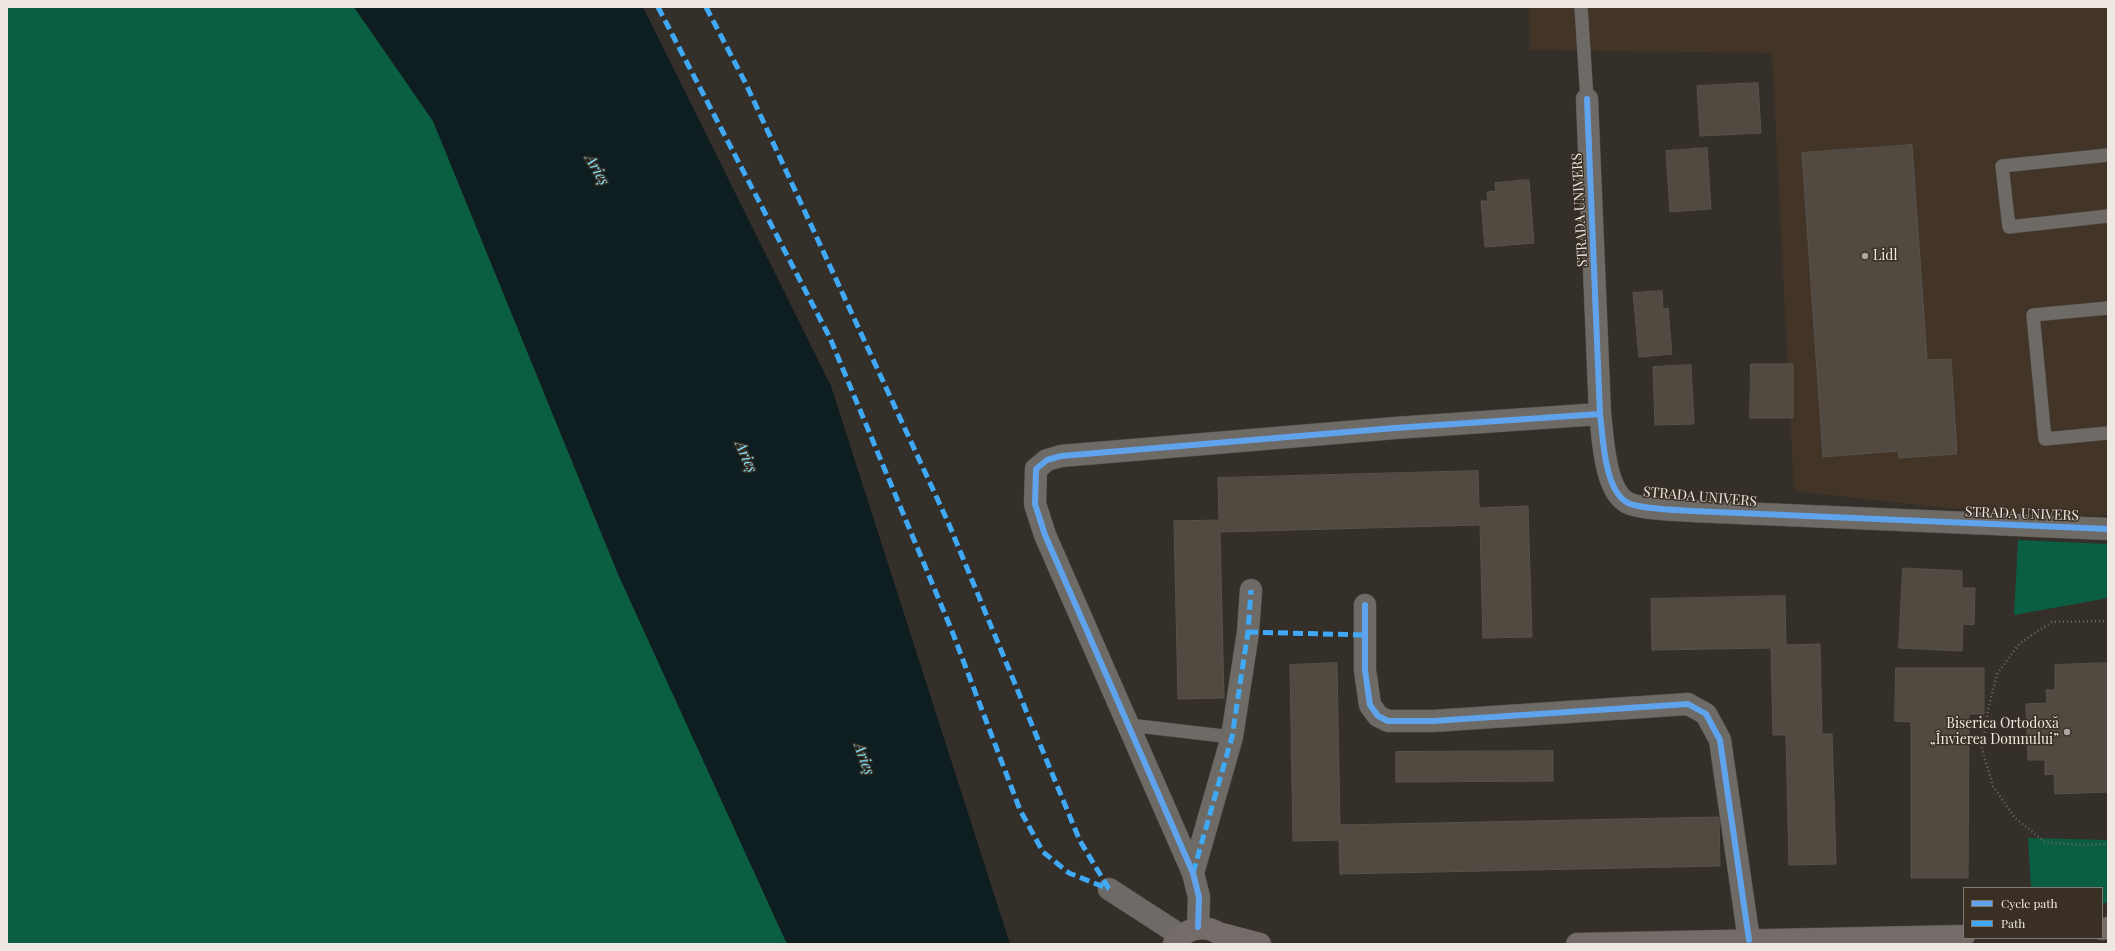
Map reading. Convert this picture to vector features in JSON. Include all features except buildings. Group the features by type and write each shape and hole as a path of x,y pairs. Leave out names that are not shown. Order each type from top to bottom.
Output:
{"street":[{"name":"STRADA UNIVERS","path":"1587,99 1600,414 1606,465 1616,490 1627,502 1652,507 1692,511 2108,529"},
{"path":"1199,937 1199,897 1193,872 1045,535 1035,504 1036,469 1047,460 1061,456 1371,430 1600,414"},
{"path":"1193,872 1232,737 1248,632 1251,590"},
{"path":"1365,605 1365,670 1370,705 1378,716 1388,721 1433,721 1688,704 1706,714 1720,740 1749,940"},
{"path":"1108,889 1199,937 1260,944"},
{"path":"1577,944 1678,944 1749,940 1963,936"}],"lane":[{"path":"1581,7 1587,99"},
{"path":"2108,155 2002,166 2009,227 2108,216"},
{"path":"2108,308 2033,315 2045,438 2108,433"},
{"path":"1129,725 1232,737"}],"path":[{"path":"2108,621 2052,622 2020,643 1997,674 1988,710 1982,749 1992,786 2014,818 2045,842 2080,845 2108,844"}],"shaded area":[{"path":"1529,7 2108,7 2108,515 2080,516 1946,508 1794,491 1772,53 1530,50"}],"green space":[{"path":"7,7 354,7 433,121 618,574 787,944 7,944"},
{"path":"2018,540 2108,544 2108,598 2014,615"},
{"path":"2028,838 2108,840 2108,903 2103,903 2103,887 2031,887"}],"water":[{"name":"Arieș","path":"354,7 643,7 831,386 1010,944 787,944 618,574 433,121"}],"marked path":[{"path":"658,7 830,338 952,631 1020,810 1043,852 1069,873 1109,889"},
{"path":"706,7 746,84 948,522 1080,841 1109,889"},
{"path":"1193,873 1232,737 1248,632 1251,590"},
{"path":"1248,632 1364,635"}],"cycle path":[{"path":"1587,99 1600,414 1609,475 1620,497 1628,503 1634,505 1668,510 2108,529"},
{"path":"1198,927 1199,897 1193,873 1045,535 1035,504 1036,469 1047,460 1061,456 1395,428 1600,414"},
{"path":"1365,605 1365,670 1370,705 1378,716 1388,721 1433,721 1688,704 1706,714 1720,740 1749,940"}],"place":[{"name":"Lidl","path":"1865,256"},
{"name":"Biserica Ortodoxă „Învierea Domnului”","path":"2067,732"}]}
